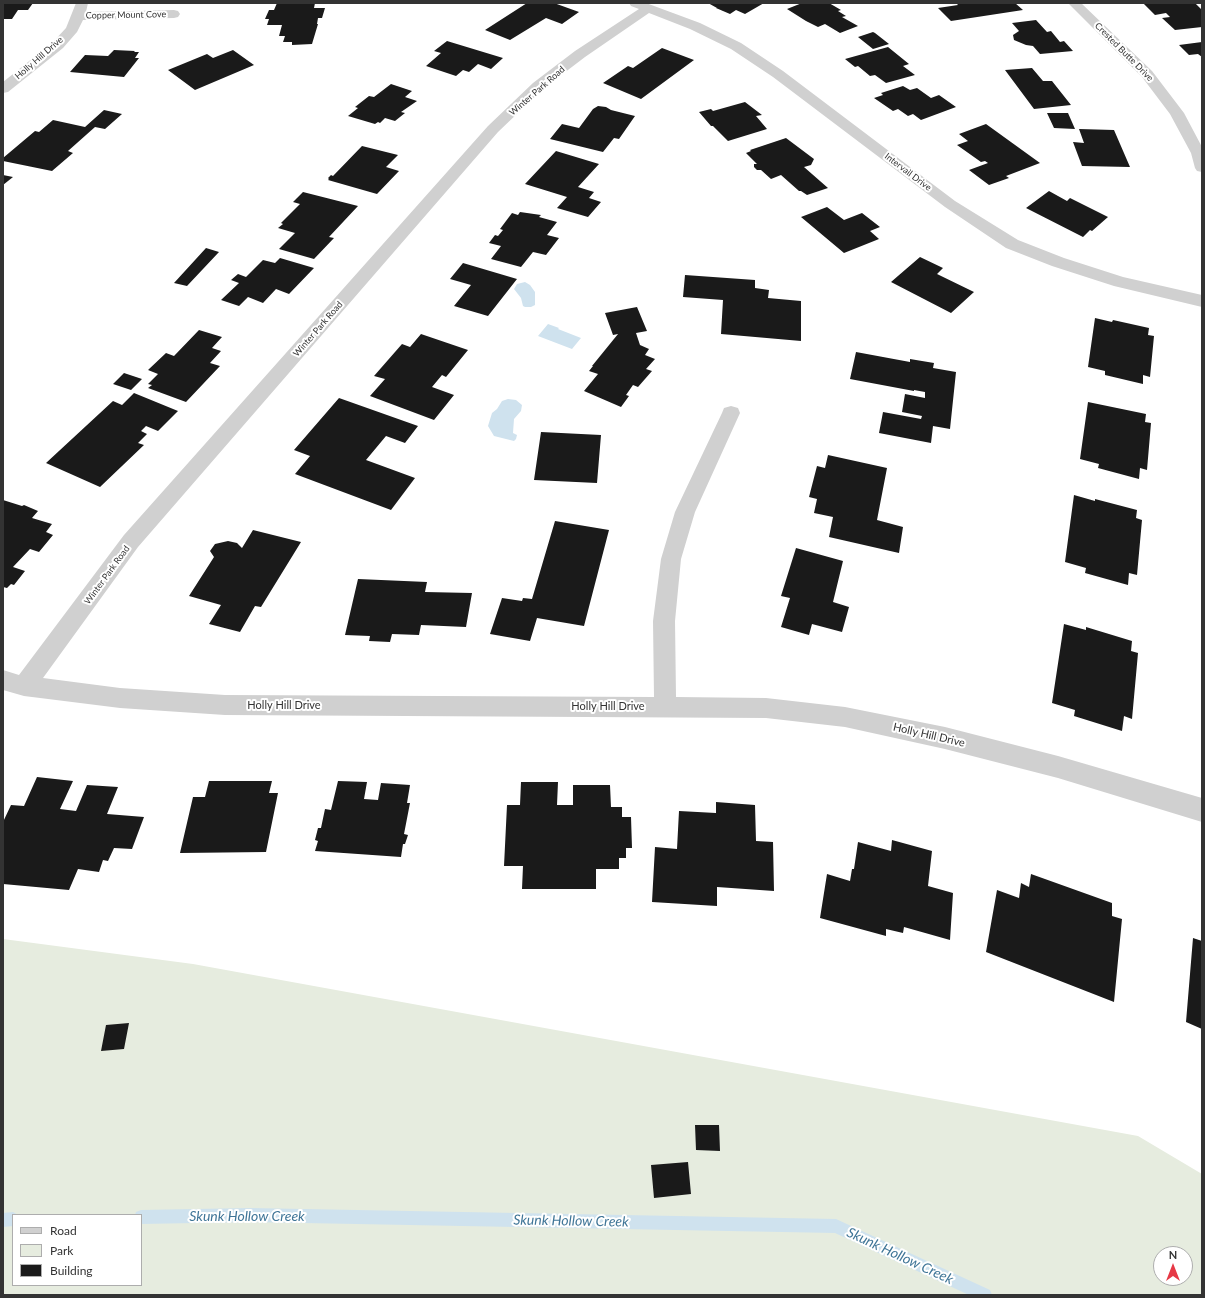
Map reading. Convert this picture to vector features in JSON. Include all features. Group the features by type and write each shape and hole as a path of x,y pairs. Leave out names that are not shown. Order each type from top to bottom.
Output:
{"street":[{"name":"Holly Hill Drive","path":"3,89 58,44 72,28 82,3"},
{"name":"Crested Butte Drive","path":"1074,3 1146,74 1177,113 1198,153 1202,168"},
{"name":"Intervail Drive","path":"641,6 695,26 736,46 778,74 950,204 1012,244 1058,262 1120,282 1202,301"},
{"name":"Winter Park Road","path":"14,683 132,541 493,130 538,86 641,6"},
{"name":"Copper Mount Cove","path":"78,16 174,14"},
{"path":"665,706 664,621 671,559 685,512 731,413"},
{"name":"Holly Hill Drive","path":"14,683 120,698 225,705 665,706 766,708 845,717 945,738 1058,767 1202,810"}],"green space":[{"path":"3,939 193,964 1138,1136 1202,1174 1202,1295 3,1295"}],"water":[{"path":"525,282 530,285 535,292 535,305 531,307 523,306 521,298 514,289 517,284"},
{"path":"548,324 581,338 572,349 538,336"},
{"path":"508,399 516,400 522,405 521,411 514,419 513,433 517,435 514,441 494,436 488,426 492,413 497,409 502,401"}],"building":[{"path":"3,3 33,3 28,10 18,10 12,19 3,19"},
{"path":"277,3 315,3 314,8 325,8 322,18 318,18 318,24 312,44 292,45 292,42 283,42 285,36 279,36 282,25 267,25 269,19 265,19 269,10 274,10"},
{"path":"527,3 554,3 579,12 562,24 546,18 510,40 485,30"},
{"path":"708,3 764,3 745,14 736,10 730,14"},
{"path":"802,3 829,3 841,10 838,11 846,16 842,17 858,26 840,33 825,24 818,27 787,9"},
{"path":"956,3 1015,3 1023,10 951,21 938,8 958,5"},
{"path":"1143,3 1195,3 1202,10 1202,27 1175,30 1162,18 1170,17 1166,13 1155,15"},
{"path":"1036,20 1047,32 1051,31 1060,42 1064,41 1073,51 1040,54 1033,46 1014,40 1013,35 1019,31 1012,23"},
{"path":"873,32 889,44 873,49 858,37"},
{"path":"447,41 503,58 491,69 478,64 469,72 463,70 456,76 426,66 441,53 434,51"},
{"path":"1202,42 1202,57 1198,54 1189,55 1179,45"},
{"path":"888,47 909,64 903,66 915,75 886,83 875,75 870,76 858,66 855,67 845,59"},
{"path":"662,48 694,60 641,99 603,83 628,66 633,68"},
{"path":"114,50 139,52 135,58 139,58 124,77 70,72 85,55 108,56"},
{"path":"233,50 254,65 195,90 168,70 207,54 213,58"},
{"path":"1032,68 1043,81 1052,81 1071,105 1034,109 1005,70"},
{"path":"391,84 412,91 405,97 417,101 401,112 405,113 395,121 385,118 380,123 378,122 375,124 348,116 358,108 355,107 369,96 374,97"},
{"path":"903,86 910,90 917,88 931,98 939,95 956,107 921,120 913,114 908,116 898,109 893,111 874,98 883,95 881,93"},
{"path":"745,102 762,115 756,116 767,129 728,141 713,126 711,126 699,112 711,109 713,111"},
{"path":"598,106 635,116 619,139 614,138 603,152 550,139 562,124 579,128 593,109"},
{"path":"104,110 122,114 105,129 95,127 68,151 73,153 52,171 3,161 3,158 35,131 39,132 53,120 85,127"},
{"path":"1047,113 1068,113 1075,129 1054,128"},
{"path":"986,124 1040,163 1006,176 1009,178 989,185 969,170 988,163 985,161 981,162 957,145 968,141 959,134"},
{"path":"1079,129 1114,130 1130,167 1082,166 1073,142 1084,143"},
{"path":"786,138 814,159 811,165 804,167 828,188 807,195 799,191 781,175 771,179 761,170 757,170 754,167 754,164 757,164 746,153 751,151 750,150"},
{"path":"362,146 398,155 386,167 399,171 377,194 328,180 331,175 333,176"},
{"path":"556,151 599,164 578,187 594,192 589,198 601,202 588,217 557,208 567,197 525,184"},
{"path":"3,175 13,177 3,185"},
{"path":"1049,191 1067,201 1070,198 1108,217 1083,237 1026,208"},
{"path":"303,192 358,206 329,237 334,238 314,259 279,249 295,233 278,228 300,204 293,202"},
{"path":"827,207 844,220 862,213 880,227 870,231 879,239 844,253 801,217"},
{"path":"520,212 541,215 539,217 557,222 547,235 559,238 546,255 533,252 521,267 491,259 501,246 489,243 495,235 498,236 503,230 500,229 512,213 518,215"},
{"path":"206,248 219,252 187,286 174,283"},
{"path":"920,257 943,268 937,274 974,292 951,313 891,282"},
{"path":"280,258 314,268 289,294 276,289 263,303 248,297 239,306 221,300 239,283 231,280 238,274 246,277 263,260 275,263"},
{"path":"463,263 517,279 488,316 454,306 471,285 450,279"},
{"path":"685,275 755,280 755,288 769,290 768,298 801,301 801,341 721,334 723,300 683,297"},
{"path":"637,307 647,331 636,333 640,345 649,349 645,355 655,359 646,369 652,371 638,387 633,385 626,395 629,396 621,407 584,391 598,374 589,371 618,334 613,335 605,313"},
{"path":"1095,318 1112,322 1113,320 1149,328 1148,335 1154,336 1150,377 1143,375 1143,384 1105,375 1105,371 1088,367"},
{"path":"199,330 222,337 212,348 221,351 210,363 220,366 186,402 148,388 152,385 148,384 158,374 148,370 166,353 174,356"},
{"path":"421,334 468,350 446,377 442,375 432,387 454,395 434,420 370,396 385,379 374,376 402,344 410,347"},
{"path":"856,352 910,362 910,359 934,363 933,368 956,372 950,429 933,426 931,443 879,433 883,412 921,419 922,416 902,412 905,394 925,398 925,392 850,379"},
{"path":"124,373 142,379 131,390 113,384"},
{"path":"134,393 178,411 158,431 146,426 141,431 147,434 138,443 144,445 100,487 46,463 113,401 122,405"},
{"path":"339,398 418,426 405,443 386,436 366,460 415,478 391,510 295,474 310,456 294,450"},
{"path":"1088,402 1146,414 1145,422 1151,423 1147,470 1140,468 1139,479 1098,468 1099,464 1080,459"},
{"path":"541,432 601,435 597,483 534,480"},
{"path":"828,455 887,468 877,520 903,527 899,553 829,537 833,517 814,513 817,499 809,497 817,466 825,468"},
{"path":"1074,495 1137,510 1136,518 1142,520 1137,575 1129,573 1128,585 1085,573 1086,568 1065,562"},
{"path":"3,500 22,506 24,505 38,511 32,518 52,524 46,532 53,535 39,552 30,549 13,567 25,571 14,585 11,584 7,588 3,587"},
{"path":"555,521 609,530 584,626 537,618 530,641 490,634 502,598 522,601 523,598 532,599"},
{"path":"253,530 301,542 261,607 255,606 240,632 209,624 221,605 189,596 214,557 210,551 215,544 228,541 237,543 242,548"},
{"path":"796,548 843,561 833,602 849,607 842,632 812,624 809,635 781,627 790,598 781,596"},
{"path":"358,579 427,582 425,592 472,593 466,627 421,625 419,635 392,634 390,642 369,641 370,636 345,635"},
{"path":"1064,624 1086,630 1086,627 1132,641 1131,651 1138,653 1132,719 1124,716 1122,731 1074,716 1075,710 1052,703"},
{"path":"37,777 73,781 60,809 76,811 87,785 118,787 107,814 144,817 132,849 114,848 108,861 103,860 99,872 78,869 69,890 3,884 3,822 11,805 24,806"},
{"path":"209,781 272,781 269,793 278,793 266,852 180,853 193,797 205,797"},
{"path":"338,781 367,782 364,799 378,800 381,783 410,785 407,803 410,803 404,834 408,835 405,844 403,844 401,857 315,851 318,841 315,840 318,828 321,828 325,809 331,810"},
{"path":"521,782 558,782 557,805 573,805 573,785 610,785 611,807 622,807 622,817 631,817 632,848 626,848 626,858 619,858 619,869 596,869 596,889 522,889 523,866 504,866 507,805 520,805"},
{"path":"716,802 755,805 756,841 773,842 774,891 717,887 717,906 652,902 655,847 677,849 679,811 716,813"},
{"path":"892,840 932,851 928,886 953,893 950,940 904,927 903,933 886,929 886,936 820,918 827,874 850,881 852,869 854,869 858,842 891,851"},
{"path":"1031,874 1112,903 1112,916 1122,919 1114,1002 986,952 997,890 1019,898 1021,883 1029,887"},
{"path":"1193,938 1202,941 1202,1029 1186,1022"},
{"path":"129,1023 124,1049 101,1051 106,1025"},
{"path":"695,1125 719,1125 720,1151 696,1150"},
{"path":"688,1162 691,1194 654,1198 651,1165"}],"waterway":[{"name":"Skunk Hollow Creek","path":"142,1217 250,1215 836,1226 985,1295"},
{"name":"Skunk Hollow Creek","path":"3,1220 12,1219"}]}
